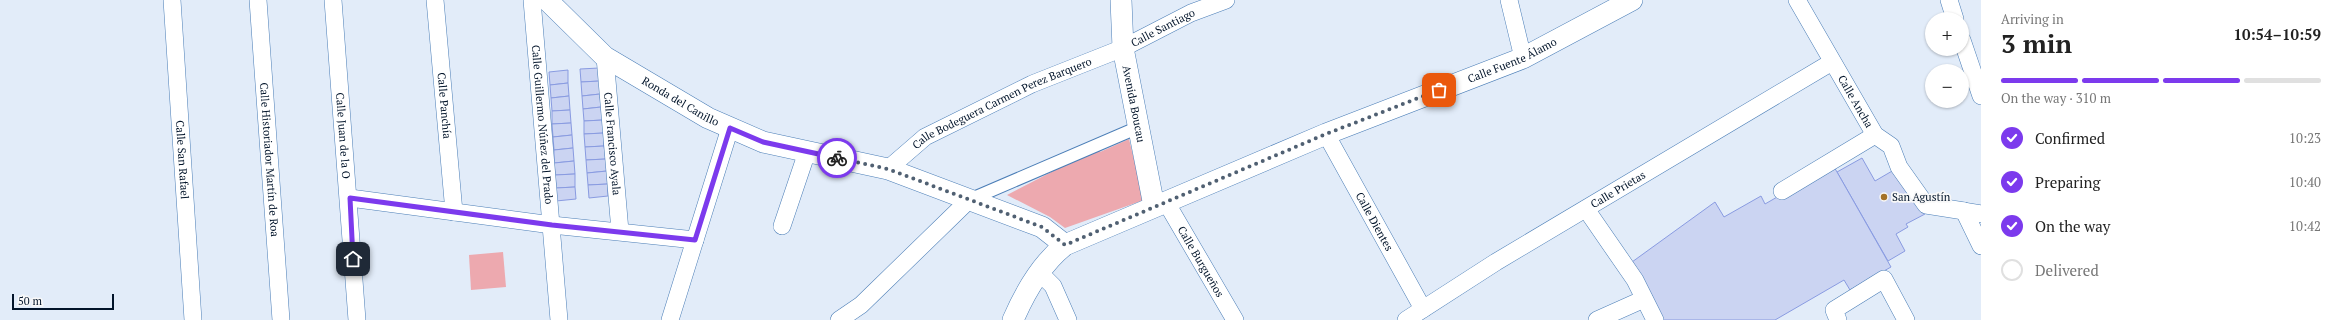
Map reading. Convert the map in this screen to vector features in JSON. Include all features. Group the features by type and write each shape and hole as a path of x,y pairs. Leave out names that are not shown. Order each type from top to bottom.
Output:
{"street":[{"name":"Calle San Rafael","path":"172,0 193,320"},
{"name":"Calle Historiador Martín de Roa","path":"258,0 281,320"},
{"name":"Calle Juan de la O","path":"333,0 350,198 357,320"},
{"name":"Calle Panchía","path":"435,0 454,212"},
{"name":"Calle Guillermo Núñez del Prado","path":"532,0 559,320"},
{"name":"Ronda del Canillo","path":"547,0 606,57 708,118 763,142 888,169 1042,227 1065,245"},
{"name":"Avenida Boucau","path":"1121,0 1123,48 1139,127 1160,204"},
{"name":"Calle Santiago","path":"1123,48 1191,13 1226,0"},
{"path":"1509,0 1523,58"},
{"name":"Calle Ancha","path":"1797,0 1875,135 1891,146 1899,168 1926,205 1981,214"},
{"path":"1949,0 1953,12"},
{"name":"Calle Fuente Álamo","path":"1014,320 1022,300 1039,272 1055,253 1065,245 1326,134 1523,58 1627,1"},
{"name":"Calle Bodeguera Carmen Perez Barquero","path":"888,169 925,137 1032,84 1123,48"},
{"path":"1967,56 1981,96"},
{"name":"Calle Francisco Ayala","path":"606,57 620,231"},
{"name":"Calle Prietas","path":"1406,320 1496,262 1832,62"},
{"path":"839,320 861,305 969,200 1139,127"},
{"path":"670,320 730,128"},
{"name":"Calle Dientes","path":"1326,134 1423,309"},
{"path":"1782,191 1875,135"},
{"path":"782,226 807,152"},
{"path":"350,198 552,225 695,240"},
{"name":"Calle Burgueños","path":"1160,204 1235,320"},
{"path":"1586,209 1634,280 1656,320"},
{"path":"1964,211 1981,246"},
{"path":"1039,272 1053,286 1068,320"},
{"path":"1838,320 1834,310 1884,279 1906,320"},
{"path":"1597,320 1644,299"}],"shaded area":[{"path":"1129,139 1144,200 1065,228 1050,217 1007,195 1102,146 1100,152"},
{"path":"503,252 506,287 471,290 469,255"}],"building":[{"path":"599,68 600,81 581,82 580,69"},
{"path":"568,70 568,83 550,85 549,72"},
{"path":"600,81 600,94 582,96 581,82"},
{"path":"568,83 569,96 551,98 550,85"},
{"path":"600,94 601,107 583,109 582,96"},
{"path":"569,96 570,110 552,111 551,98"},
{"path":"601,107 603,120 584,121 583,109"},
{"path":"570,110 571,123 552,124 552,111"},
{"path":"603,120 604,133 584,134 584,121"},
{"path":"571,123 572,135 553,137 552,124"},
{"path":"604,133 604,146 585,147 584,134"},
{"path":"572,135 573,148 554,150 553,137"},
{"path":"604,146 606,159 586,160 585,147"},
{"path":"573,148 574,161 554,163 554,150"},
{"name":"San Agustín","path":"1862,158 1875,181 1899,167 1925,214 1906,224 1908,227 1896,234 1905,251 1888,261 1837,172"},
{"path":"606,159 607,171 587,173 586,160"},
{"path":"574,161 575,174 555,175 554,163"},
{"path":"1833,165 1891,267 1850,290 1844,280 1775,320 1663,320 1632,262 1715,202 1724,217 1761,196 1765,204"},
{"path":"607,171 608,184 588,185 587,173"},
{"path":"575,174 575,187 556,188 555,175"},
{"path":"608,184 608,196 589,198 588,185"},
{"path":"575,187 576,199 556,201 556,188"}],"way so far":[{"path":"837,158 888,169 1042,227 1065,245 1326,134 1439,90"}],"place":[{"name":"San Agustín","path":"1884,197"}],"route":[{"path":"353,259 350,198 552,225 695,240 730,128 763,142 837,158"}]}
